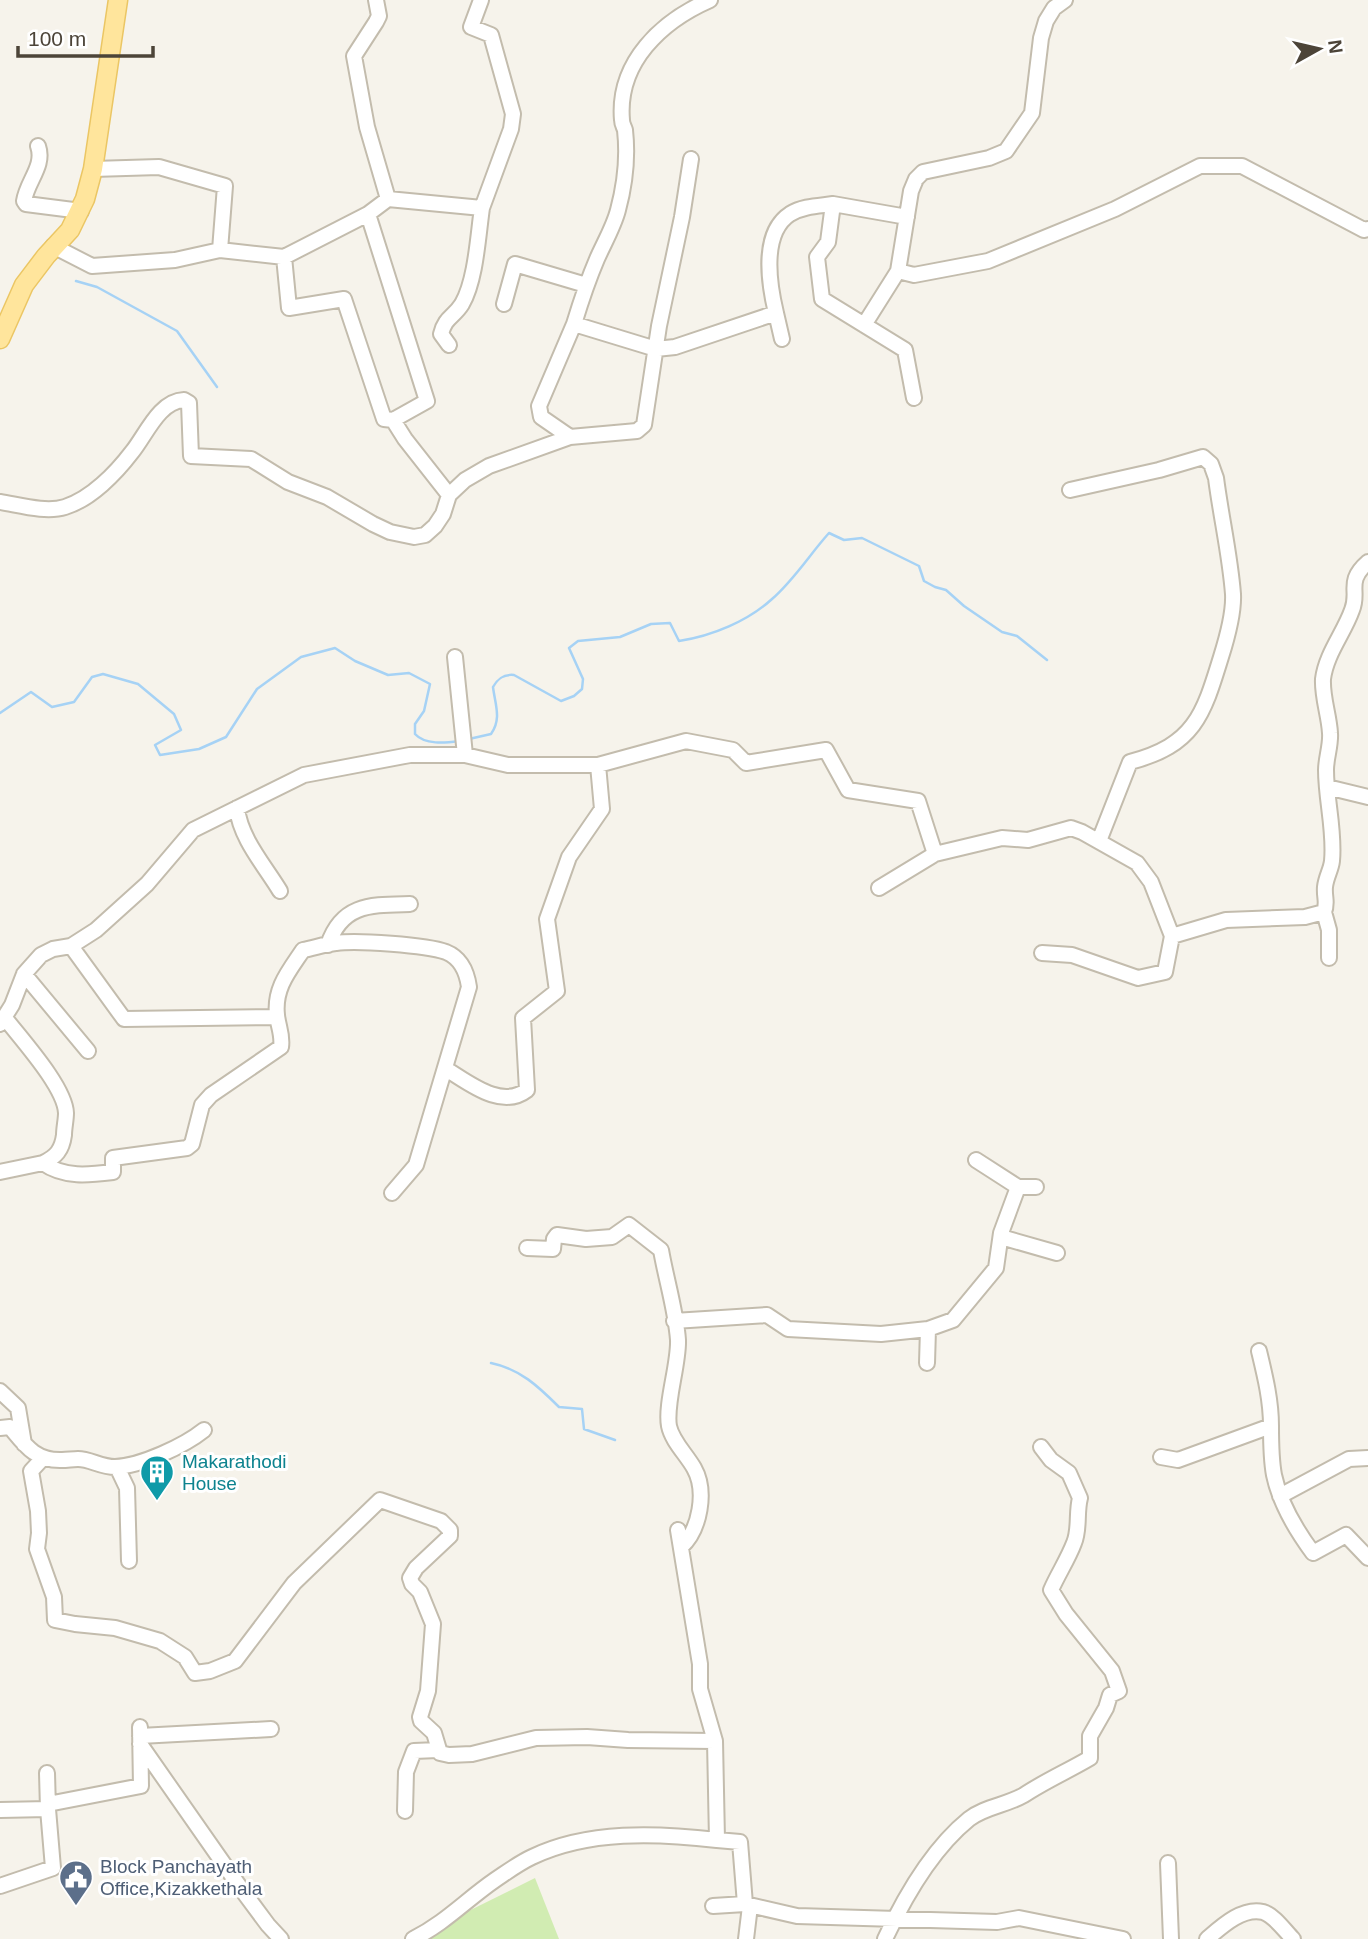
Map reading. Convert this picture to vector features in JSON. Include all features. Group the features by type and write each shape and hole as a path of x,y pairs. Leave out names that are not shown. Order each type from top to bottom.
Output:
{"main road":[{"path":"0,339 24,285 53,246 70,230 81,211 93,169 118,0"}],"street":[{"path":"376,0 379,16 354,56 367,127 388,200"},
{"path":"449,345 441,334 444,322 462,304 470,282 482,208 510,130 513,114 491,35 471,27 481,0"},
{"path":"570,437 541,417 539,406 574,324 586,285 618,212 626,170 625,130 622,120 625,91 636,57 654,36 685,11 710,0"},
{"path":"864,325 898,271 911,191 916,179 923,172 989,158 1006,151 1032,113 1041,38 1046,21 1054,8 1065,0"},
{"path":"37,146 40,154 39,165 26,189 26,204 81,211"},
{"path":"0,502 48,509 64,508 76,502 102,484 132,453 169,404 184,400 188,403 191,456 251,459 288,482 327,497 390,532 414,537 425,535 443,514 449,495 465,480 489,466 570,437 636,431 644,425 691,159"},
{"path":"898,271 914,275 988,261 1115,209 1200,166 1242,166 1364,230 1368,229"},
{"path":"93,169 159,167 225,186 220,250"},
{"path":"53,246 92,266 175,260 220,250 284,257 368,214 388,200 482,208"},
{"path":"782,339 770,289 771,253 781,221 806,207 833,204 907,217"},
{"path":"833,204 828,242 817,257 822,299 905,349 914,398"},
{"path":"284,257 289,309 344,299 384,419 393,420 428,401 368,214"},
{"path":"504,304 515,264 586,285"},
{"path":"574,324 656,349 675,347 776,313"},
{"path":"393,420 449,495"},
{"path":"1070,490 1203,457 1210,464 1216,478 1233,597 1226,642 1207,704 1200,716 1170,747 1153,756 1130,762 1098,841"},
{"path":"1329,958 1329,930 1324,912 1328,904 1324,891 1332,864 1326,768 1330,732 1323,679 1354,607 1353,590 1358,570 1368,562"},
{"path":"455,657 465,751"},
{"path":"0,1172 43,1163 55,1157 62,1145 66,1111 59,1092 47,1073 3,1021 24,974 41,955 53,949 71,946 96,930 147,884 193,830 304,775 410,755 465,751 508,765 598,765 686,741 733,750 746,763 826,750 848,790 918,801 935,854"},
{"path":"446,1069 495,1097 521,1094 527,1090 523,1018 558,992 547,919 569,857 602,809 598,765"},
{"path":"1327,787 1368,797"},
{"path":"237,808 246,836 280,891"},
{"path":"879,888 935,854 1002,838 1028,840 1071,828 1137,863 1151,882 1172,936 1165,972 1138,978 1072,956 1042,953"},
{"path":"328,945 333,930 349,913 370,905 410,904"},
{"path":"1172,936 1226,920 1305,917 1324,912"},
{"path":"43,1163 57,1172 85,1175 113,1172 113,1158 187,1148 192,1144 202,1105 211,1095 281,1047 283,1038 276,1002 279,986 303,950 337,942 409,946 447,952 461,962 467,974 468,987 416,1165 392,1193"},
{"path":"71,946 124,1019 277,1017"},
{"path":"24,974 88,1051"},
{"path":"976,1160 1018,1187 1036,1186"},
{"path":"674,1321 767,1315 788,1329 881,1334 928,1329 953,1321 996,1268 1001,1237 1018,1187"},
{"path":"527,1248 553,1250 557,1235 586,1239 612,1237 629,1225 661,1250 678,1340 669,1425 676,1442 696,1471 700,1495 699,1514 691,1538 681,1547"},
{"path":"1001,1237 1057,1253"},
{"path":"927,1363 928,1329"},
{"path":"1259,1351 1268,1386 1273,1465 1280,1496 1297,1531 1313,1553 1346,1535 1368,1558"},
{"path":"0,1391 18,1408 24,1447"},
{"path":"1161,1457 1178,1460 1271,1426"},
{"path":"0,1428 10,1427 24,1447 43,1458 59,1461 81,1458 98,1465 117,1467 190,1441 204,1430"},
{"path":"885,1939 941,1847 971,1818 1024,1795 1033,1787 1090,1758 1090,1736 1106,1708 1110,1695 1119,1691 1112,1671 1066,1614 1051,1590 1074,1543 1080,1498 1069,1473 1051,1460 1041,1447"},
{"path":"43,1458 31,1471 39,1533 37,1549 54,1597 55,1620 116,1628 160,1641 185,1657 195,1673 210,1671 235,1661 294,1583 380,1500 441,1521 450,1530 450,1536 416,1568 410,1578 420,1592 433,1624 429,1691 420,1717 434,1733 438,1750 443,1754 472,1754 536,1738 715,1741"},
{"path":"1280,1496 1349,1458 1368,1458"},
{"path":"117,1467 127,1488 129,1561"},
{"path":"678,1530 700,1664 701,1689 715,1741 717,1840"},
{"path":"140,1735 271,1729"},
{"path":"140,1735 168,1783 248,1899 282,1939"},
{"path":"140,1735 141,1786"},
{"path":"405,1811 406,1772 414,1751 438,1750"},
{"path":"0,1886 53,1868 47,1773"},
{"path":"0,1810 48,1807 141,1786 168,1783"},
{"path":"413,1939 436,1927 493,1881 531,1857 578,1842 671,1835 740,1842 748,1905 746,1939"},
{"path":"1168,1863 1171,1939"},
{"path":"713,1906 748,1905 797,1916 895,1920 997,1922 1019,1918 1123,1939"},
{"path":"1207,1939 1242,1914 1262,1912 1278,1922 1293,1939"}],"green space":[{"path":"535,1878 559,1939 412,1939"}],"waterway":[{"path":"76,281 97,287 177,331 217,387"},
{"path":"469,739 491,734 497,711 493,687 502,677 514,675 561,701 574,696 582,689 583,679 569,648 578,641 620,637 651,624 670,623 679,641 729,626 752,614 780,592 829,533 844,540 862,538 919,566 924,581 946,590 964,606 1002,632 1017,636 1047,660"},
{"path":"0,713 31,692 52,707 74,702 92,677 103,674 138,684 174,714 181,730 155,745 160,755 199,749 226,737 257,689 301,657 335,648 355,661 388,675 409,673 430,684 424,711 415,724 415,734 430,742 459,741"},
{"path":"491,1363 511,1369 528,1379 559,1407 582,1409 584,1429 615,1440"}],"place":[{"name":"Makarathodi House","path":"157,1502"},
{"name":"Block Panchayath Office,Kizakkethala","path":"76,1907"}]}
